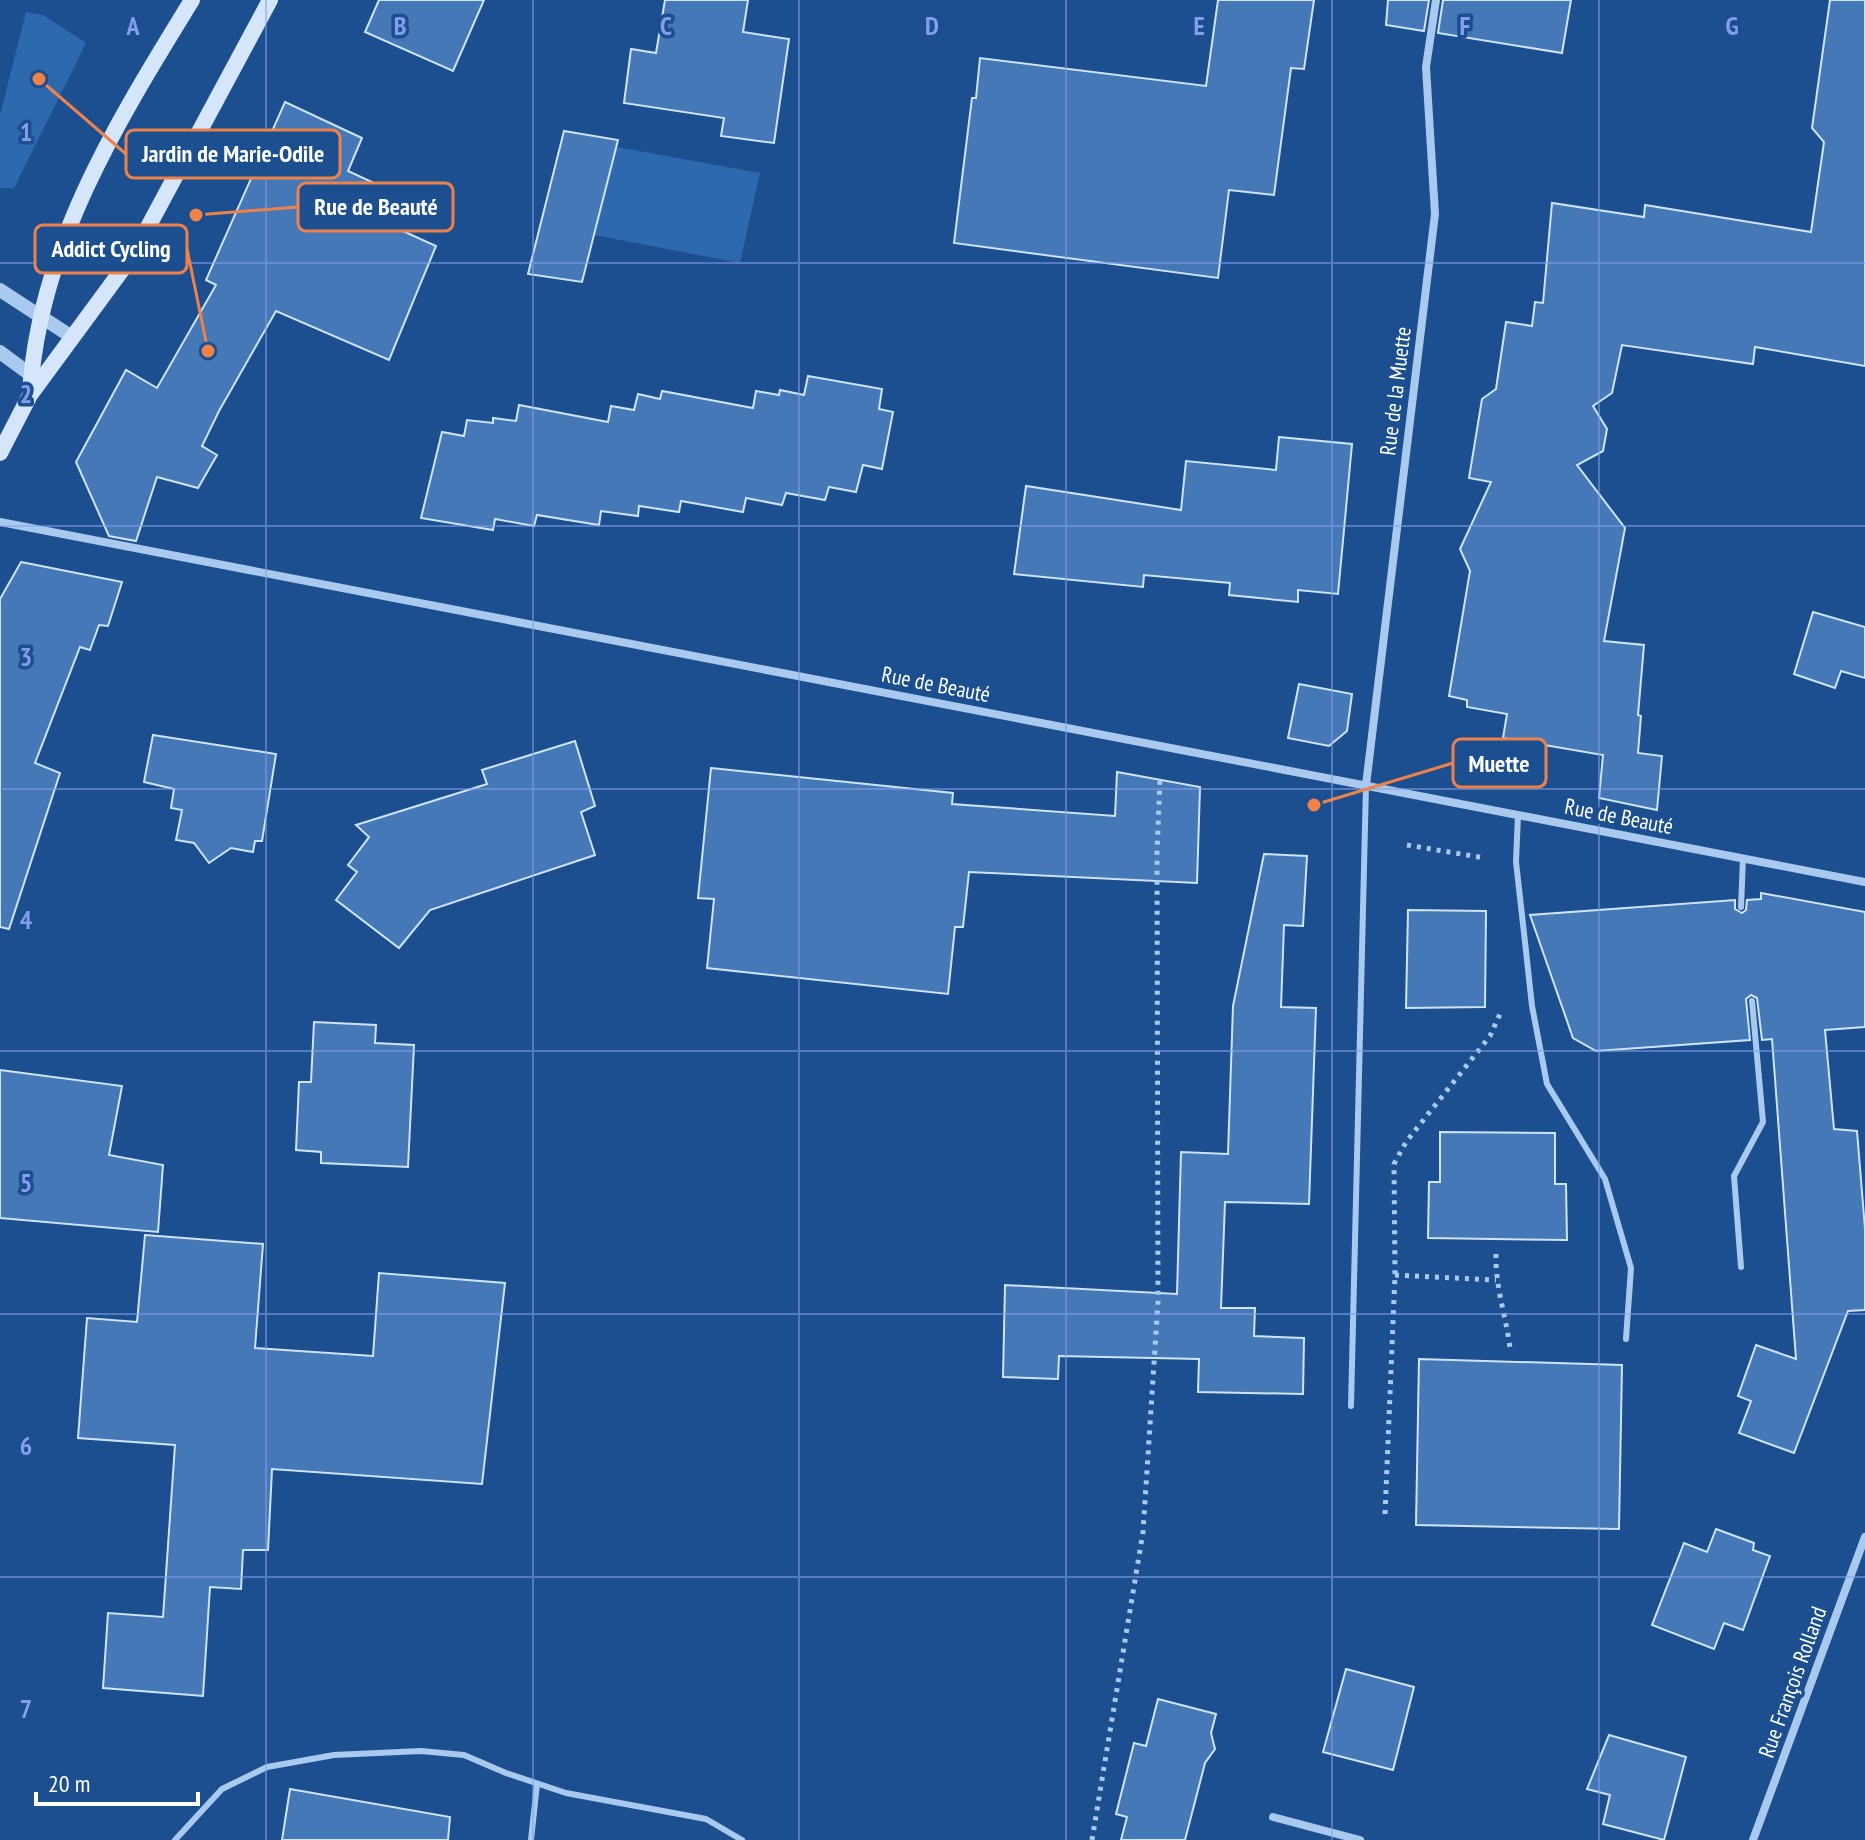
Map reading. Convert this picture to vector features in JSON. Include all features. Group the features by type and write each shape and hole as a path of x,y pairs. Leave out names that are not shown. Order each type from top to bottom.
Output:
{"main road":[{"path":"30,395 39,317 67,228 85,188 192,0"},
{"path":"0,453 30,395 133,255 270,0"}],"street":[{"name":"Rue de la Muette","path":"1366,785 1435,214 1426,67 1436,0"},
{"path":"0,290 72,337"},
{"path":"0,352 31,375"},
{"name":"Rue de Beauté","path":"0,522 1865,882"},
{"name":"Rue François Rolland","path":"1753,1840 1865,1537"},
{"path":"1273,1817 1360,1840"}],"lane":[{"path":"1351,1406 1366,785"},
{"path":"1518,815 1516,862 1532,1006 1547,1084 1605,1179 1631,1268 1626,1339"},
{"path":"1741,907 1743,858"},
{"path":"1741,1267 1734,1176 1763,1122 1752,1001"},
{"path":"175,1840 222,1789 267,1767 334,1755 421,1751 464,1755 566,1793 706,1819 742,1840"},
{"path":"531,1840 537,1784"}],"path":[{"path":"1092,1840 1143,1532 1158,1302 1157,853 1162,746"},
{"path":"1407,845 1491,859 1497,810"},
{"path":"1385,1514 1395,1275 1394,1164 1406,1142 1490,1036 1501,1012"},
{"path":"1496,1254 1496,1280 1507,1318 1510,1348"},
{"path":"1395,1275 1496,1280"}],"shaded area":[{"path":"26,12 43,15 86,43 14,188 0,188 0,115"},
{"path":"617,147 760,173 740,263 594,235"}],"building":[{"path":"379,0 484,0 453,71 365,32"},
{"path":"665,0 748,0 743,32 789,39 774,143 721,136 724,118 624,103 631,49 656,53"},
{"path":"1218,0 1314,0 1304,69 1291,68 1274,195 1229,190 1218,278 954,243 980,58 1206,86"},
{"path":"1388,0 1429,0 1424,31 1386,25"},
{"path":"1443,0 1571,0 1562,53 1438,33"},
{"path":"1830,0 1865,0 1865,366 1755,347 1753,364 1622,345 1612,393 1593,406 1607,429 1603,451 1577,465 1625,528 1604,641 1644,645 1638,753 1662,756 1657,810 1599,798 1603,755 1503,738 1507,714 1467,707 1467,700 1449,696 1470,571 1460,549 1491,482 1469,478 1482,399 1496,389 1506,322 1532,326 1535,302 1543,303 1552,203 1644,217 1645,205 1811,232 1824,142 1812,128"},
{"path":"285,102 362,138 348,171 374,183 361,212 436,246 389,360 276,311 202,446 217,455 198,488 157,477 136,541 109,536 76,462 126,370 157,388 216,285 206,280"},
{"path":"564,131 618,140 582,282 528,274"},
{"path":"808,376 882,389 879,409 893,412 882,469 863,465 856,492 829,487 825,500 786,493 782,505 746,498 743,512 681,501 679,512 639,506 638,516 601,511 599,525 537,515 534,526 495,519 493,530 421,518 442,432 464,436 467,420 493,423 493,418 516,421 519,405 608,422 611,406 634,410 638,394 660,399 662,391 753,408 756,391 779,395 780,390 804,395"},
{"path":"1279,437 1352,444 1338,594 1298,590 1298,602 1229,595 1230,583 1144,575 1143,587 1014,574 1026,486 1181,510 1186,461 1276,470"},
{"path":"21,562 122,582 108,626 99,625 90,650 80,647 35,763 60,773 9,929 0,927 0,599"},
{"path":"1813,612 1865,627 1865,678 1841,671 1835,688 1794,674"},
{"path":"1299,684 1352,694 1347,731 1329,746 1288,738"},
{"path":"153,735 276,754 262,841 255,841 253,852 231,848 209,863 194,843 176,840 182,810 171,808 174,789 144,782"},
{"path":"575,741 595,806 581,812 595,855 430,910 399,948 336,900 357,872 348,865 369,837 356,825 487,784 482,770"},
{"path":"711,768 953,793 952,804 1115,816 1117,772 1200,787 1197,883 969,872 963,927 955,927 948,994 707,968 714,899 698,898"},
{"path":"1264,854 1307,856 1303,926 1284,925 1281,1007 1316,1008 1309,1204 1225,1202 1221,1308 1255,1308 1254,1336 1304,1338 1303,1394 1198,1392 1199,1359 1059,1356 1058,1379 1003,1377 1005,1285 1177,1294 1181,1152 1228,1154 1233,1006"},
{"path":"1761,893 1865,912 1865,1027 1825,1030 1834,1129 1857,1131 1865,1229 1865,1310 1848,1311 1794,1453 1739,1433 1751,1401 1738,1396 1756,1345 1796,1359 1772,1039 1762,1040 1757,998 1751,995 1746,999 1750,1040 1596,1051 1573,1038 1530,915 1735,900 1735,909 1742,913 1746,910 1747,900 1761,899"},
{"path":"1408,910 1486,911 1485,1007 1406,1008"},
{"path":"314,1022 376,1025 375,1043 414,1045 408,1167 321,1163 321,1152 296,1150 299,1082 311,1082"},
{"path":"0,1070 122,1086 109,1155 163,1165 158,1232 0,1218"},
{"path":"1440,1132 1555,1133 1555,1184 1566,1184 1567,1240 1428,1238 1429,1182 1440,1182"},
{"path":"145,1235 263,1244 255,1348 373,1356 379,1273 505,1283 482,1484 272,1469 268,1550 243,1550 241,1589 210,1587 203,1696 103,1688 108,1613 163,1617 175,1445 78,1438 87,1318 137,1322"},
{"path":"1419,1359 1622,1365 1619,1529 1416,1525"},
{"path":"1716,1529 1754,1543 1753,1550 1770,1556 1743,1630 1724,1623 1714,1649 1652,1625 1684,1543 1707,1552"},
{"path":"1346,1669 1414,1687 1393,1770 1323,1752"},
{"path":"1158,1699 1216,1714 1211,1733 1215,1749 1205,1763 1185,1840 1121,1840 1127,1817 1116,1814 1134,1743 1146,1746"},
{"path":"1609,1735 1686,1757 1664,1840 1603,1824 1610,1795 1587,1789"},
{"path":"290,1789 450,1817 448,1840 282,1840"}],"place":[{"name":"Jardin de Marie-Odile","path":"39,79"},
{"name":"Rue de Beauté","path":"196,215"},
{"name":"Addict Cycling","path":"208,351"},
{"name":"Muette","path":"1314,805"}]}
